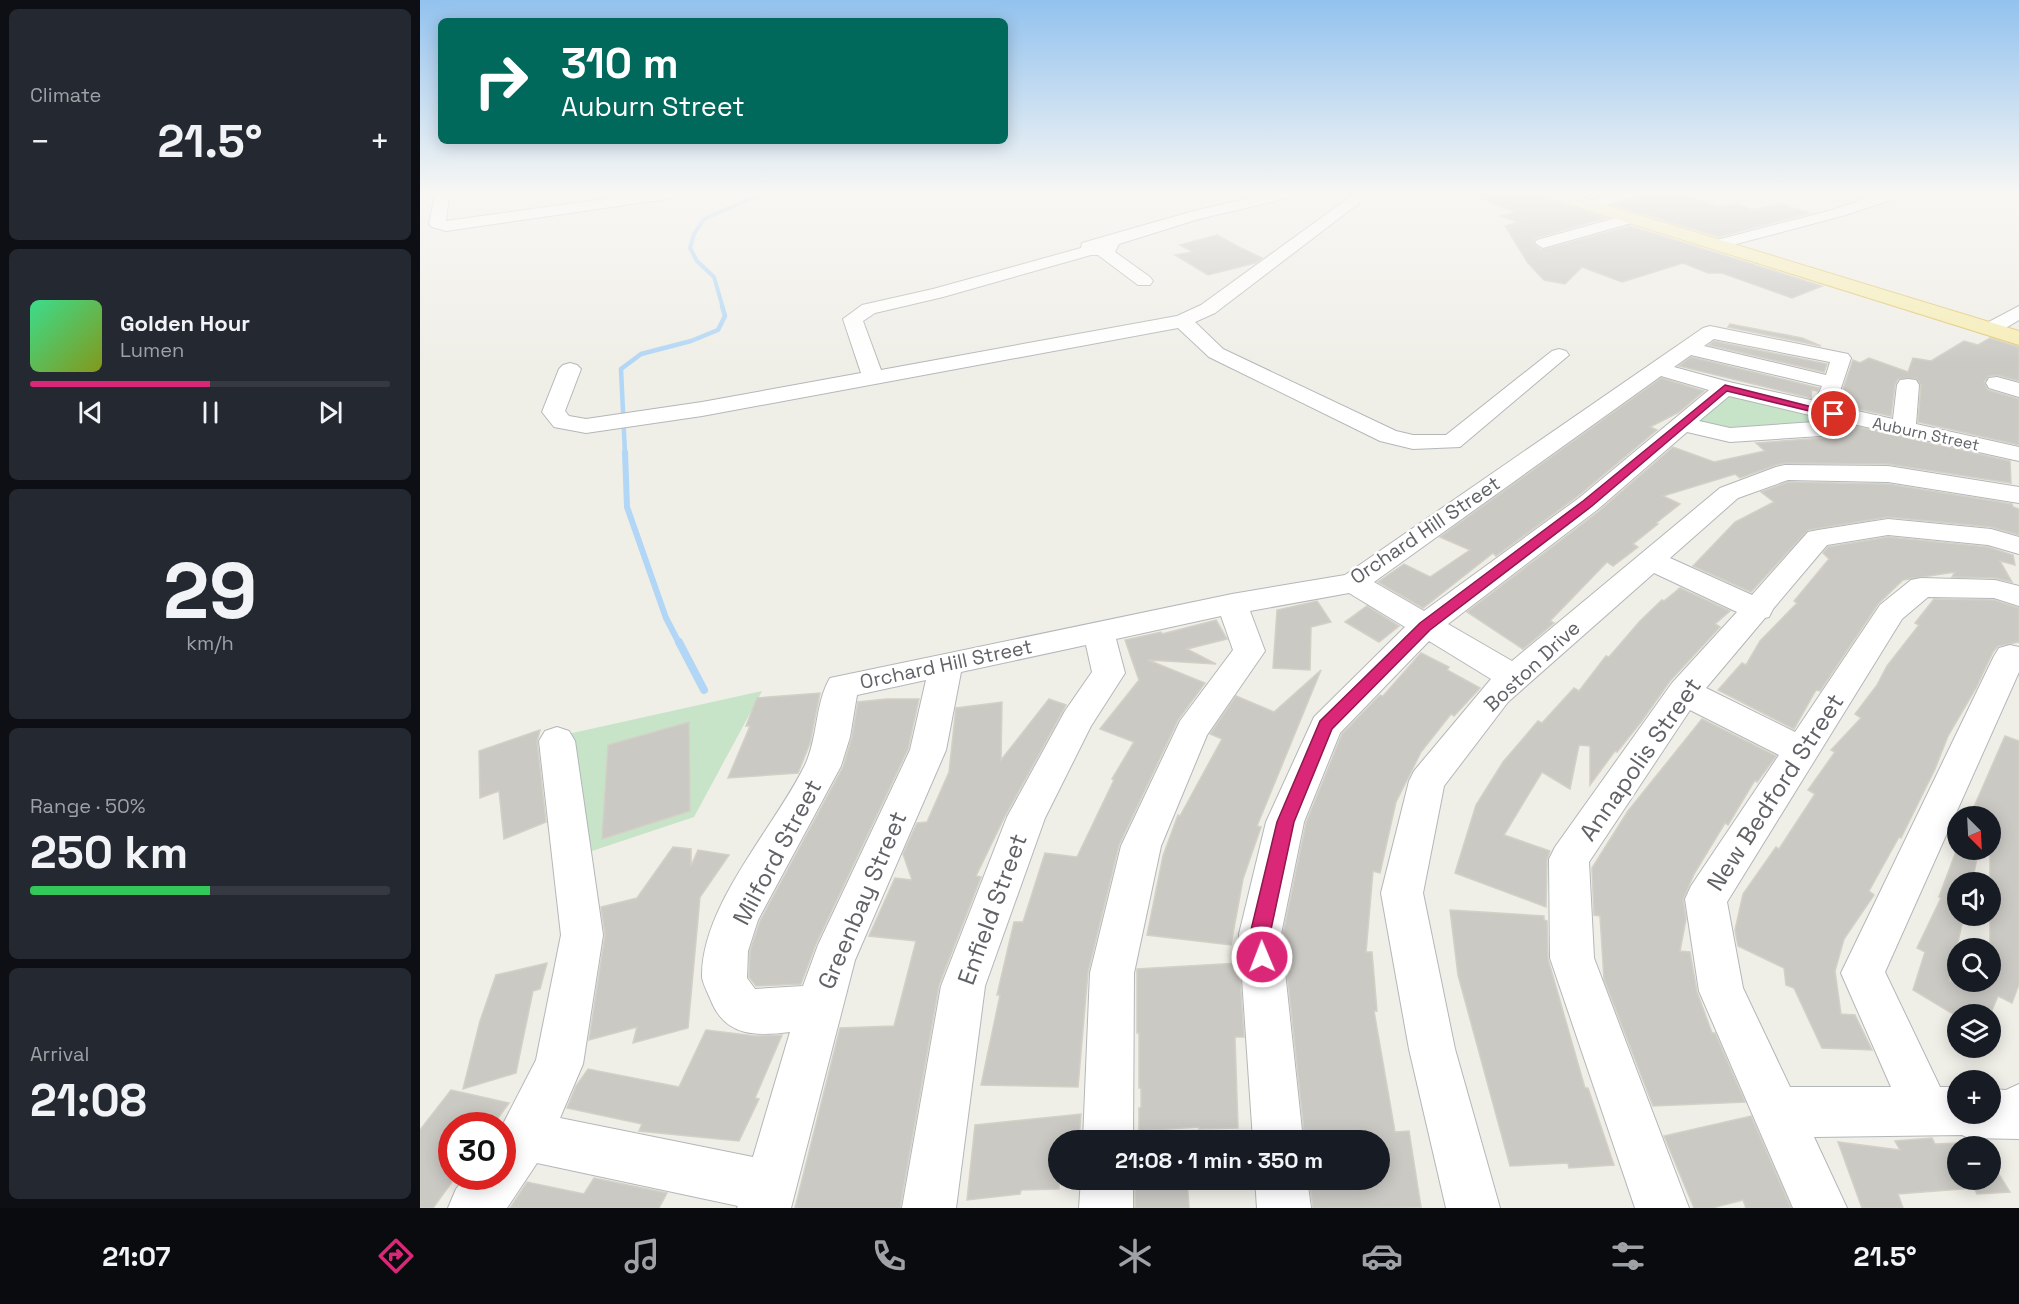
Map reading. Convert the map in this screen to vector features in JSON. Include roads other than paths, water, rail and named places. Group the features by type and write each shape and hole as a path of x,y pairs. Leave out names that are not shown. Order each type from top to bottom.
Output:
{"main road":[{"path":"1732,250 2019,338"}],"street":[{"path":"873,379 853,319 869,309 937,293 1090,250"},
{"path":"1102,250 1144,281"},
{"path":"570,369 553,412 562,422 586,426 661,415 873,379 1182,321 1208,309 1288,250"},
{"path":"1990,330 2019,312"},
{"path":"1182,321 1216,353 1388,436 1413,442 1452,442 1559,355"},
{"name":"Orchard Hill Street","path":"842,686 1232,604 1353,583 1710,332 1841,358 1834,383 1822,411"},
{"name":"Auburn Street","path":"1658,369 1725,388 1847,417 2019,454"},
{"path":"1997,383 2019,390"},
{"path":"1904,429 1908,385"},
{"path":"1277,1130 1260,934 1285,822 1326,726 1425,626 1588,504 1725,388"},
{"path":"1680,424 1730,435 1836,428 1847,417"},
{"name":"Boston Drive","path":"1473,1208 1432,1049 1402,893 1427,781 1496,693 1729,493 1785,472 1888,474 2019,495"},
{"name":"Annapolis Street","path":"1662,1208 1572,958 1569,859 1684,692 1758,610 1818,538 1888,527 1991,537 2019,546"},
{"path":"1651,560 1758,610"},
{"path":"1353,583 1514,677"},
{"name":"New Bedford Street","path":"1820,1208 1721,991 1706,899 1891,612 1921,587 1995,589 2019,596"},
{"path":"1108,1130 1112,974 1141,846 1192,730 1249,651 1232,604"},
{"name":"Enfield Street","path":"929,1208 963,986 1026,817 1077,720 1109,673 1099,632"},
{"path":"1947,1106 1863,973 2010,656 2019,658"},
{"name":"Greenbay Street","path":"766,1197 833,960 928,750 946,664"},
{"name":"Milford Street","path":"819,1007 750,1011 734,1001 725,983 725,956 746,898 777,843 805,801 823,766 842,686"},
{"path":"1684,692 1802,751"},
{"path":"516,1147 559,1064 582,935 556,741"},
{"path":"2001,1114 2017,1115 2019,1109"},
{"path":"1776,1112 1947,1112"},
{"path":"516,1162 766,1197"},
{"path":"475,1208 488,1190"},
{"path":"1106,1208 1107,1190"},
{"path":"1282,1190 1284,1208"}],"waterway":[{"path":"691,250 697,261 714,277 723,308"},
{"path":"625,454 621,369 641,354 691,341 718,330 725,316 722,306"},
{"path":"625,452 627,507 666,618 679,643"},
{"path":"679,642 704,690"}]}
